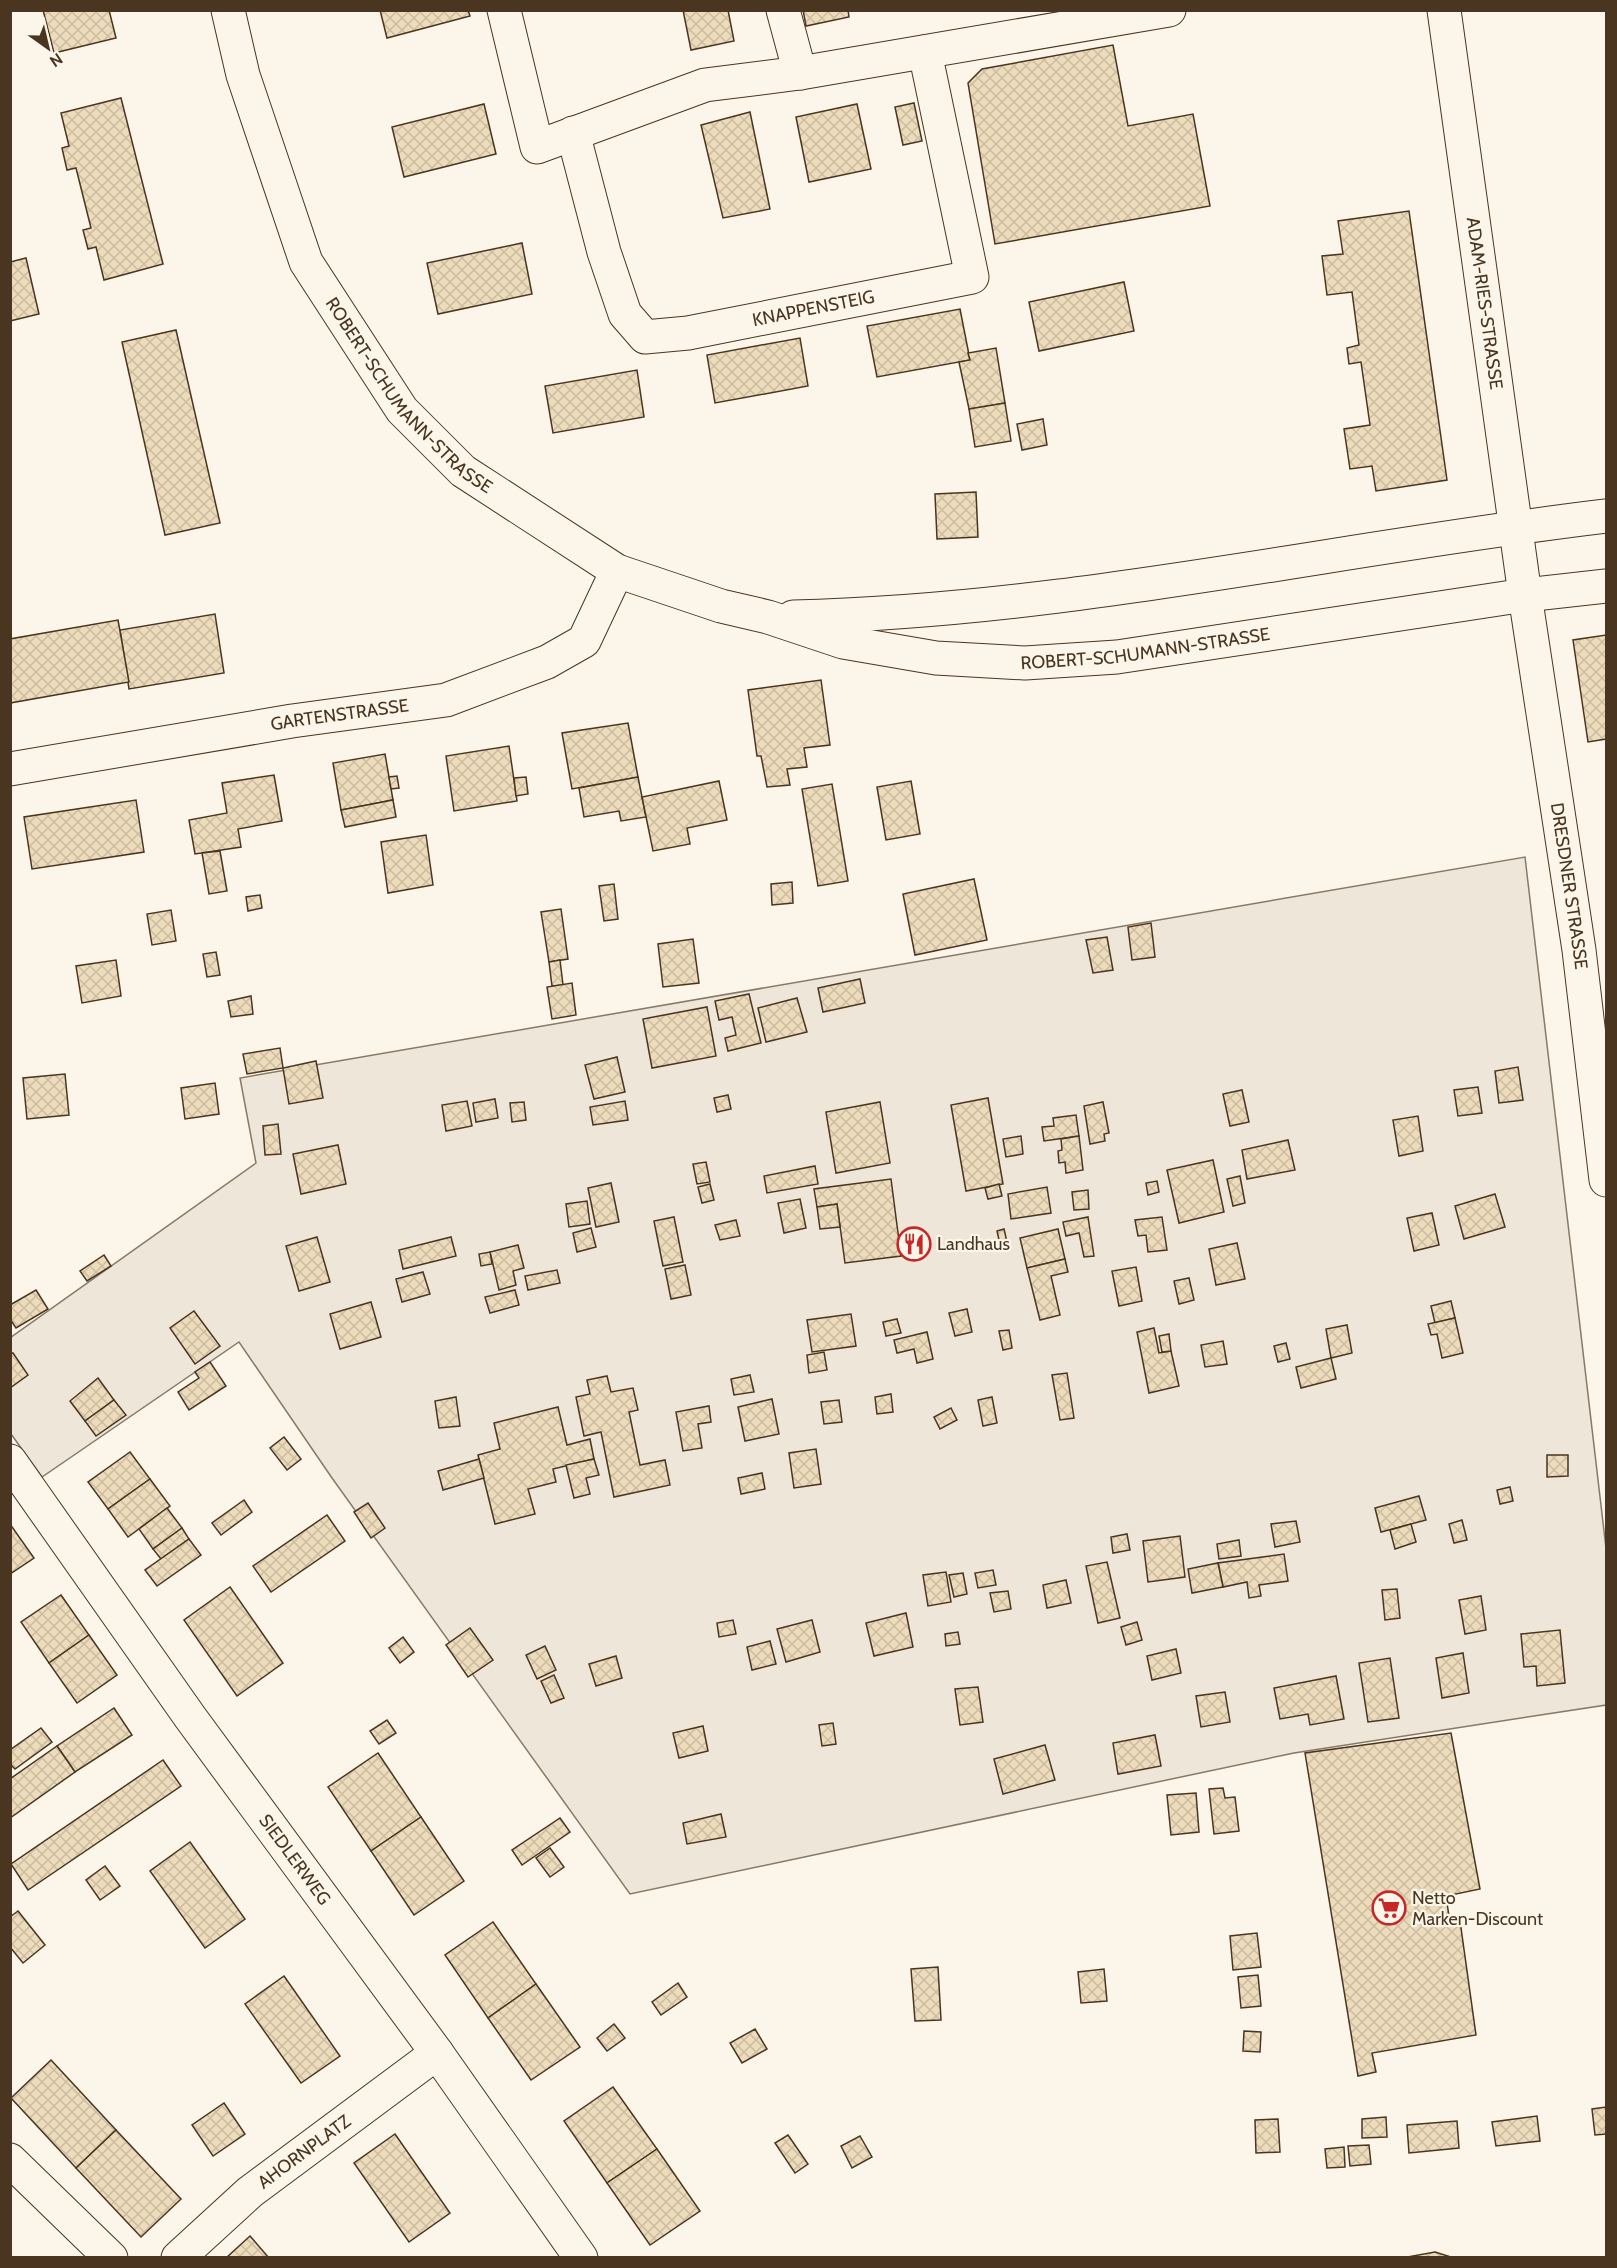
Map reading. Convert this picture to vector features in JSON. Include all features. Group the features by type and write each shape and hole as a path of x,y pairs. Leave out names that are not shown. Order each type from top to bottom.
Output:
{"street":[{"name":"ROBERT-SCHUMANN-STRASSE","path":"228,10 243,75 306,262 402,410 463,471 617,571 721,606 768,617 843,642 936,658 1025,663 1117,657 1525,595 1606,586"},
{"path":"504,10 537,147 705,85 800,73 1169,10"},
{"path":"783,10 800,73"},
{"name":"ADAM-RIES-STRASSE","path":"1444,10 1525,595"},
{"name":"KNAPPENSTEIG","path":"573,133 604,252 625,314 645,337 688,333 972,277 925,52"},
{"name":"ROBERT-SCHUMANN-STRASSE","path":"768,617 884,615 1019,602 1118,590 1516,526 1606,516"},
{"name":"GARTENSTRASSE","path":"10,769 292,721 446,700 547,662 584,641 617,571"},
{"name":"DRESDNER STRASSE","path":"1525,595 1579,950 1606,1180"},
{"name":"SIEDLERWEG","path":"10,1461 190,1717 437,2053 581,2258"},
{"name":"AHORNPLATZ","path":"178,2258 250,2192 437,2053"},
{"path":"10,2160 111,2258"}],"shaded area":[{"path":"1525,857 1606,1548 1606,1705 1294,1753 630,1894 332,1478 239,1342 42,1477 11,1434 10,1338 256,1163 240,1078"}],"building":[{"path":"43,10 109,10 116,38 54,53"},
{"path":"380,10 468,10 470,16 387,38"},
{"path":"683,10 728,10 734,41 691,50"},
{"path":"803,10 848,10 849,17 806,26"},
{"path":"1113,45 1128,126 1193,114 1210,206 995,244 968,83 982,69"},
{"path":"121,98 163,264 104,280 96,247 88,249 83,230 91,228 76,168 67,170 62,148 69,146 61,113"},
{"path":"914,103 922,141 903,145 895,107"},
{"path":"484,104 496,154 404,177 392,127"},
{"path":"857,104 871,169 809,182 796,117"},
{"path":"750,112 770,209 723,218 701,125"},
{"path":"1409,211 1447,480 1376,491 1372,466 1350,469 1344,429 1370,425 1361,362 1349,364 1347,348 1359,345 1352,292 1327,295 1322,256 1343,254 1338,221"},
{"path":"522,243 532,294 438,314 427,263"},
{"path":"26,258 39,314 10,321 10,262"},
{"path":"1124,282 1134,331 1039,351 1029,302"},
{"path":"960,309 970,360 877,377 867,326"},
{"path":"176,330 220,523 165,535 122,342"},
{"path":"800,338 808,386 715,403 707,355"},
{"path":"996,348 1005,403 969,409 959,362 970,360 968,353"},
{"path":"637,370 644,417 553,433 545,386"},
{"path":"1005,403 1011,441 975,447 969,409"},
{"path":"1043,419 1047,445 1022,450 1017,424"},
{"path":"976,492 978,537 937,539 935,494"},
{"path":"215,614 224,673 129,689 120,630"},
{"path":"118,620 129,682 10,703 10,639"},
{"path":"1606,635 1606,739 1588,742 1573,640"},
{"path":"821,680 830,745 804,748 807,767 787,769 790,785 767,787 761,756 757,756 748,690"},
{"path":"628,723 638,777 572,789 562,733"},
{"path":"509,746 517,801 454,811 446,756"},
{"path":"385,754 393,800 341,810 333,763"},
{"path":"274,775 282,821 238,829 241,847 195,854 189,820 227,813 222,783"},
{"path":"397,776 399,788 391,789 389,777"},
{"path":"526,777 528,794 516,796 514,778"},
{"path":"638,777 646,817 621,821 619,811 584,817 579,788"},
{"path":"719,781 727,820 687,828 690,844 653,851 642,797"},
{"path":"911,781 920,834 886,840 877,787"},
{"path":"832,784 848,881 818,886 802,789"},
{"path":"136,800 144,852 32,869 24,817"},
{"path":"393,800 396,817 345,827 341,810"},
{"path":"426,835 433,885 388,893 381,842"},
{"path":"220,851 227,891 209,894 202,853"},
{"path":"974,879 987,940 915,955 903,894"},
{"path":"792,882 793,903 772,905 771,884"},
{"path":"614,884 618,919 604,921 599,886"},
{"path":"260,895 262,908 248,911 246,897"},
{"path":"561,909 568,959 549,962 541,912"},
{"path":"171,910 176,941 152,945 147,914"},
{"path":"1151,923 1155,957 1132,960 1128,927"},
{"path":"1107,937 1113,970 1093,973 1086,940"},
{"path":"693,939 699,983 663,987 658,944"},
{"path":"216,952 220,975 207,977 203,954"},
{"path":"116,960 121,996 82,1003 76,966"},
{"path":"560,960 563,985 552,986 549,962"},
{"path":"860,979 865,1003 823,1012 818,988"},
{"path":"572,983 576,1015 552,1019 547,987"},
{"path":"749,994 761,1043 728,1051 725,1038 736,1035 732,1017 719,1020 715,1001"},
{"path":"251,996 253,1014 231,1017 228,1001"},
{"path":"797,998 807,1032 766,1042 758,1008"},
{"path":"707,1007 716,1056 652,1068 643,1019"},
{"path":"280,1048 283,1068 247,1074 243,1054"},
{"path":"617,1057 625,1092 594,1099 585,1065"},
{"path":"316,1061 323,1098 289,1104 283,1068"},
{"path":"1518,1067 1523,1100 1499,1103 1495,1071"},
{"path":"65,1074 69,1115 27,1119 23,1078"},
{"path":"215,1083 219,1114 185,1119 181,1088"},
{"path":"1478,1087 1482,1113 1458,1116 1454,1090"},
{"path":"1242,1090 1249,1122 1230,1126 1223,1094"},
{"path":"728,1095 731,1109 717,1112 714,1098"},
{"path":"988,1098 1003,1184 966,1191 951,1105"},
{"path":"495,1099 498,1118 476,1122 473,1103"},
{"path":"467,1101 472,1126 446,1131 442,1105"},
{"path":"625,1101 628,1120 593,1125 590,1107"},
{"path":"524,1102 526,1120 512,1122 510,1103"},
{"path":"880,1102 890,1163 836,1173 826,1112"},
{"path":"1103,1102 1109,1133 1104,1134 1105,1141 1090,1144 1084,1106"},
{"path":"1076,1115 1079,1136 1044,1141 1042,1127 1054,1126 1053,1118"},
{"path":"1418,1116 1423,1151 1399,1156 1393,1120"},
{"path":"278,1124 281,1154 265,1155 263,1126"},
{"path":"1021,1136 1023,1154 1006,1157 1003,1139"},
{"path":"1079,1136 1083,1170 1066,1173 1065,1162 1059,1163 1058,1151 1062,1150 1061,1139"},
{"path":"1288,1140 1295,1170 1247,1179 1242,1150"},
{"path":"338,1145 346,1184 301,1194 293,1154"},
{"path":"1213,1160 1224,1212 1179,1223 1167,1170"},
{"path":"706,1162 710,1182 697,1184 693,1164"},
{"path":"815,1166 818,1184 767,1193 764,1176"},
{"path":"1240,1176 1245,1203 1233,1206 1227,1179"},
{"path":"891,1179 901,1256 845,1263 837,1204 817,1207 814,1189"},
{"path":"1157,1181 1159,1192 1148,1195 1146,1183"},
{"path":"611,1183 619,1222 596,1227 588,1188"},
{"path":"710,1184 714,1200 702,1203 698,1187"},
{"path":"999,1184 1002,1196 988,1199 985,1188"},
{"path":"1047,1187 1051,1213 1011,1219 1008,1194"},
{"path":"1088,1190 1089,1209 1074,1210 1072,1192"},
{"path":"1495,1194 1505,1227 1464,1239 1455,1206"},
{"path":"800,1199 806,1228 784,1233 778,1203"},
{"path":"587,1201 590,1224 569,1227 566,1204"},
{"path":"837,1204 840,1227 820,1229 817,1207"},
{"path":"1432,1213 1439,1245 1414,1251 1407,1218"},
{"path":"674,1217 683,1262 663,1266 654,1221"},
{"path":"1088,1217 1094,1256 1084,1257 1079,1233 1066,1236 1063,1222"},
{"path":"1162,1217 1167,1250 1148,1252 1146,1235 1138,1236 1135,1220"},
{"path":"736,1220 740,1236 720,1240 715,1225"},
{"path":"591,1228 596,1247 577,1252 573,1233"},
{"path":"1004,1229 1007,1242 1000,1244 997,1231"},
{"path":"1058,1229 1065,1259 1027,1268 1020,1238"},
{"path":"317,1237 330,1282 299,1291 286,1246"},
{"path":"451,1237 456,1256 403,1269 399,1250"},
{"path":"1237,1243 1245,1279 1216,1285 1209,1249"},
{"path":"518,1245 524,1268 513,1271 516,1285 499,1290 490,1252"},
{"path":"490,1252 492,1264 481,1266 479,1254"},
{"path":"104,1255 111,1266 87,1281 80,1271"},
{"path":"1065,1259 1068,1272 1051,1276 1060,1315 1040,1320 1027,1268"},
{"path":"685,1265 691,1295 671,1299 665,1269"},
{"path":"1136,1267 1142,1301 1119,1306 1112,1271"},
{"path":"557,1270 560,1283 528,1290 525,1276"},
{"path":"423,1272 430,1294 402,1302 396,1279"},
{"path":"1189,1278 1194,1300 1179,1304 1174,1281"},
{"path":"36,1290 48,1309 16,1328 10,1319 10,1305"},
{"path":"515,1290 519,1305 490,1313 485,1297"},
{"path":"1451,1301 1455,1318 1435,1323 1431,1306"},
{"path":"371,1302 381,1337 340,1349 330,1314"},
{"path":"967,1309 972,1332 955,1336 949,1313"},
{"path":"194,1311 220,1346 195,1364 170,1328"},
{"path":"851,1314 856,1346 812,1352 807,1320"},
{"path":"1455,1318 1463,1353 1442,1358 1437,1334 1431,1335 1428,1324"},
{"path":"897,1319 901,1333 886,1336 883,1322"},
{"path":"1347,1325 1352,1353 1331,1358 1326,1329"},
{"path":"1154,1328 1159,1353 1171,1351 1179,1386 1149,1393 1137,1332"},
{"path":"1009,1330 1012,1348 1003,1350 999,1331"},
{"path":"927,1332 933,1359 917,1363 914,1349 897,1353 894,1340"},
{"path":"1169,1334 1171,1351 1162,1352 1159,1336"},
{"path":"1223,1341 1227,1364 1205,1367 1201,1345"},
{"path":"1286,1343 1290,1359 1278,1362 1274,1346"},
{"path":"824,1352 827,1370 809,1373 807,1355"},
{"path":"13,1353 28,1375 10,1388 10,1354"},
{"path":"1331,1358 1336,1379 1301,1388 1296,1367"},
{"path":"210,1362 226,1386 189,1410 178,1392 199,1378 195,1372"},
{"path":"1067,1373 1074,1418 1060,1420 1052,1375"},
{"path":"750,1375 754,1392 734,1395 731,1379"},
{"path":"607,1376 611,1392 633,1388 638,1410 629,1412 640,1465 665,1460 670,1485 614,1497 601,1432 584,1436 576,1397 590,1394 587,1380"},
{"path":"98,1378 114,1400 85,1421 70,1401"},
{"path":"891,1394 893,1412 877,1414 875,1397"},
{"path":"456,1397 460,1426 439,1428 435,1401"},
{"path":"992,1397 997,1423 983,1426 978,1400"},
{"path":"772,1399 779,1434 745,1441 738,1407"},
{"path":"114,1400 126,1415 96,1436 85,1421"},
{"path":"839,1400 842,1422 824,1424 821,1402"},
{"path":"709,1406 711,1422 698,1424 702,1448 683,1451 676,1412"},
{"path":"558,1407 567,1445 590,1439 594,1459 553,1469 556,1482 528,1489 535,1514 495,1524 478,1455 500,1449 494,1423"},
{"path":"951,1408 957,1420 940,1429 934,1417"},
{"path":"284,1437 301,1459 287,1470 270,1448"},
{"path":"816,1449 821,1484 794,1488 789,1453"},
{"path":"130,1452 150,1479 108,1509 88,1482"},
{"path":"1547,1455 1568,1455 1568,1476 1547,1477"},
{"path":"479,1459 484,1478 443,1490 438,1471"},
{"path":"594,1459 599,1475 586,1478 590,1494 574,1498 566,1465"},
{"path":"762,1473 765,1489 741,1494 738,1478"},
{"path":"150,1479 170,1506 128,1537 108,1509"},
{"path":"1510,1487 1513,1501 1500,1504 1497,1490"},
{"path":"1419,1496 1426,1520 1381,1532 1375,1508"},
{"path":"244,1500 252,1512 221,1535 212,1523"},
{"path":"368,1503 385,1528 371,1538 354,1512"},
{"path":"167,1508 182,1528 153,1549 139,1529"},
{"path":"327,1515 345,1541 271,1592 253,1566"},
{"path":"1462,1520 1467,1540 1454,1543 1449,1524"},
{"path":"1296,1521 1300,1542 1275,1547 1271,1524"},
{"path":"10,1524 34,1558 10,1574"},
{"path":"1411,1524 1416,1542 1395,1549 1390,1530"},
{"path":"182,1528 189,1539 161,1559 153,1549"},
{"path":"1127,1534 1130,1550 1113,1553 1111,1537"},
{"path":"1180,1536 1185,1577 1148,1582 1143,1541"},
{"path":"189,1539 201,1555 157,1586 145,1570"},
{"path":"1239,1540 1241,1556 1219,1559 1217,1544"},
{"path":"1284,1554 1288,1581 1259,1585 1261,1596 1249,1598 1247,1582 1223,1587 1218,1563"},
{"path":"1107,1562 1120,1618 1098,1623 1086,1566"},
{"path":"1218,1563 1223,1587 1192,1593 1188,1569"},
{"path":"993,1570 996,1585 978,1588 975,1573"},
{"path":"946,1572 951,1602 928,1606 923,1575"},
{"path":"963,1573 967,1594 954,1597 949,1575"},
{"path":"1066,1580 1071,1603 1047,1608 1043,1585"},
{"path":"230,1587 283,1663 237,1696 184,1620"},
{"path":"1397,1589 1400,1618 1385,1620 1382,1590"},
{"path":"1008,1591 1011,1609 994,1612 990,1593"},
{"path":"61,1595 89,1635 49,1663 21,1622"},
{"path":"1481,1596 1486,1630 1465,1634 1459,1600"},
{"path":"906,1613 913,1647 874,1656 866,1623"},
{"path":"733,1620 736,1634 719,1637 717,1623"},
{"path":"812,1620 820,1652 786,1662 777,1629"},
{"path":"1137,1622 1142,1640 1126,1645 1121,1627"},
{"path":"470,1628 493,1660 468,1677 446,1645"},
{"path":"1560,1630 1565,1683 1537,1686 1536,1666 1524,1667 1521,1634"},
{"path":"958,1632 960,1644 946,1646 945,1634"},
{"path":"89,1635 117,1675 77,1703 49,1663"},
{"path":"403,1637 414,1652 400,1663 389,1648"},
{"path":"770,1641 776,1664 752,1670 747,1647"},
{"path":"545,1646 556,1670 537,1679 526,1655"},
{"path":"1176,1649 1181,1673 1152,1680 1147,1656"},
{"path":"1463,1653 1469,1693 1442,1698 1436,1658"},
{"path":"616,1656 622,1678 596,1686 589,1664"},
{"path":"1390,1658 1399,1718 1368,1722 1359,1663"},
{"path":"554,1675 564,1698 551,1703 541,1681"},
{"path":"1336,1676 1344,1719 1310,1725 1308,1714 1280,1719 1274,1688"},
{"path":"978,1687 983,1722 960,1725 955,1689"},
{"path":"1225,1692 1230,1722 1201,1727 1196,1696"},
{"path":"114,1708 132,1735 75,1772 57,1746"},
{"path":"387,1720 396,1733 379,1744 370,1731"},
{"path":"833,1723 836,1744 822,1746 819,1725"},
{"path":"703,1726 708,1751 679,1758 673,1733"},
{"path":"41,1728 52,1742 15,1769 10,1764 10,1750"},
{"name":"Netto Marken-Discount","path":"1451,1733 1480,1889 1446,1896 1450,1923 1460,1921 1476,2035 1372,2053 1376,2072 1358,2076 1305,1753"},
{"path":"1155,1735 1161,1766 1118,1774 1113,1743"},
{"path":"1045,1745 1055,1780 1003,1794 994,1759"},
{"path":"57,1746 75,1772 10,1818 10,1779"},
{"path":"378,1753 421,1817 371,1851 328,1787"},
{"path":"163,1760 181,1786 28,1890 11,1864"},
{"path":"1223,1788 1225,1798 1235,1797 1239,1831 1214,1834 1209,1789"},
{"path":"1196,1793 1199,1832 1171,1835 1167,1795"},
{"path":"721,1814 726,1837 687,1844 683,1823"},
{"path":"421,1817 464,1881 414,1915 371,1851"},
{"path":"560,1818 570,1832 522,1865 512,1850"},
{"path":"190,1842 245,1919 205,1948 150,1871"},
{"path":"550,1848 564,1867 550,1877 536,1858"},
{"path":"105,1866 120,1886 100,1900 86,1880"},
{"path":"18,1911 45,1945 23,1963 10,1947 10,1917"},
{"path":"493,1922 536,1984 488,2018 445,1955"},
{"path":"1257,1933 1261,1967 1233,1970 1230,1936"},
{"path":"938,1967 941,2020 915,2021 911,1969"},
{"path":"1104,1969 1107,2001 1081,2003 1078,1972"},
{"path":"1258,1975 1261,2006 1241,2008 1238,1977"},
{"path":"284,1976 340,2056 301,2083 245,2004"},
{"path":"678,1983 687,1997 661,2015 652,2002"},
{"path":"536,1984 580,2047 531,2080 488,2018"},
{"path":"614,2024 625,2038 607,2051 597,2038"},
{"path":"755,2029 767,2049 742,2063 730,2043"},
{"path":"1244,2031 1261,2032 1260,2052 1243,2051"},
{"path":"51,2060 116,2130 76,2168 11,2098"},
{"path":"613,2087 657,2149 607,2183 564,2121"},
{"path":"224,2103 245,2134 213,2156 192,2125"},
{"path":"1606,2107 1606,2134 1595,2135 1592,2109"},
{"path":"1537,2116 1540,2141 1496,2146 1492,2122"},
{"path":"1386,2117 1387,2137 1362,2138 1362,2119"},
{"path":"1278,2119 1280,2152 1256,2153 1255,2120"},
{"path":"1457,2121 1459,2148 1409,2153 1407,2125"},
{"path":"116,2130 181,2199 141,2237 76,2168"},
{"path":"395,2134 450,2213 409,2242 354,2163"},
{"path":"788,2135 808,2164 795,2173 775,2143"},
{"path":"860,2136 872,2157 852,2168 841,2146"},
{"path":"1369,2145 1371,2164 1350,2166 1348,2146"},
{"path":"1344,2147 1345,2167 1327,2168 1325,2149"},
{"path":"657,2149 700,2211 650,2245 607,2183"},
{"path":"250,2236 269,2258 226,2258"},
{"path":"1435,2252 1454,2258 1402,2258"}],"place":[{"name":"Landhaus","path":"914,1244"},
{"name":"Netto Marken-Discount","path":"1389,1908"}]}
